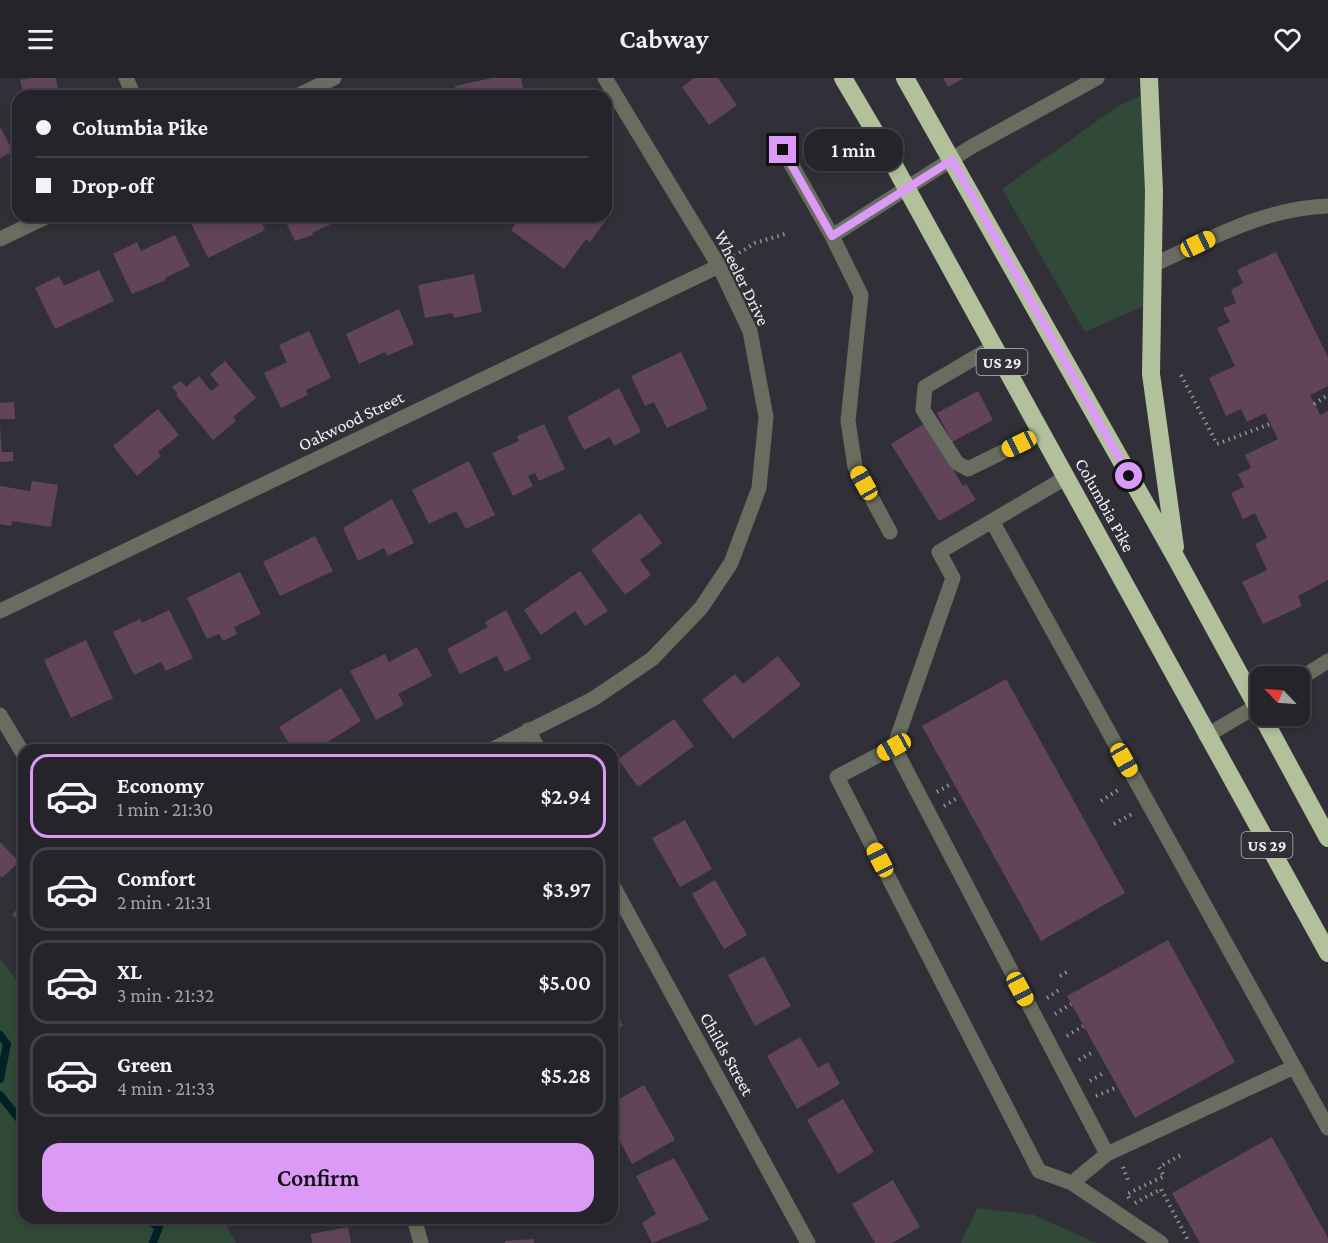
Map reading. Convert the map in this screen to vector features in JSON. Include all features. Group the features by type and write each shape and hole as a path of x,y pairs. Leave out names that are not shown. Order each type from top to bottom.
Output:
{"highway":[{"name":"Columbia Pike","path":"843,78 906,188 1328,954"},
{"name":"Columbia Pike","path":"905,78 1250,692"},
{"path":"1149,78 1154,191 1151,374 1176,558"},
{"name":"Columbia Pike","path":"1268,726 1328,838"}],"street":[{"path":"309,90 334,78"},
{"name":"Wheeler Drive","path":"502,744 593,699 651,659 701,608 731,563 759,488 766,417 750,331 719,266 605,78"},
{"path":"832,236 952,160 1097,78"},
{"path":"783,150 832,236 861,295 848,422 855,467 891,532"},
{"path":"1153,265 1239,225 1285,209 1327,208"},
{"path":"0,239 35,222"},
{"name":"Oakwood Street","path":"0,611 719,266"},
{"path":"993,347 925,387 923,410 957,463 968,469 1041,433"},
{"path":"1065,478 939,552 953,578 894,747 837,777 1039,1171 1072,1183 1161,1243"},
{"path":"992,521 1328,1128"},
{"path":"1310,673 1328,661"},
{"path":"0,715 18,745"},
{"path":"1206,736 1250,715"},
{"path":"528,730 536,744"},
{"path":"894,747 1107,1154"},
{"name":"Childs Street","path":"618,895 808,1243"},
{"path":"1072,1183 1107,1154 1294,1067"},
{"path":"416,1224 421,1243"}],"path":[{"path":"719,266 755,243 788,232"},
{"path":"1182,375 1217,444 1270,424"},
{"path":"1314,404 1328,395"},
{"path":"1060,976 1070,970"},
{"path":"1181,1155 1161,1166 1164,1176 1127,1194 1133,1204 1161,1189 1188,1240"}],"green space":[{"path":"1149,92 1152,302 1085,332 1002,189 1118,106"},
{"path":"0,958 18,982 18,1224 225,1224 236,1243 0,1243"},
{"path":"977,1208 1034,1215 1096,1243 961,1243"}],"building":[{"path":"56,78 58,90 22,90 20,80"},
{"path":"492,78 521,78 524,90 456,90 455,86"},
{"path":"694,78 718,78 737,105 709,125 682,87"},
{"path":"943,78 964,78 948,87"},
{"path":"0,127 12,152 0,158"},
{"path":"190,222 262,222 265,230 208,258"},
{"path":"286,222 330,222 331,224 312,233 313,235 295,241"},
{"path":"517,222 604,222 590,242 586,239 564,269 511,230"},
{"path":"175,235 190,266 165,278 166,280 132,294 113,254 137,242 141,251"},
{"path":"1276,252 1328,357 1328,386 1310,395 1320,415 1328,411 1328,580 1298,596 1302,606 1263,624 1242,582 1267,570 1255,544 1267,538 1255,513 1243,519 1231,493 1244,487 1238,474 1251,468 1245,455 1278,439 1265,413 1247,422 1241,409 1226,416 1209,378 1235,366 1217,328 1230,322 1223,308 1236,303 1231,290 1243,283 1237,270"},
{"path":"99,270 114,301 55,329 35,288 59,276 64,286"},
{"path":"474,274 482,312 454,318 452,313 425,318 418,285"},
{"path":"399,309 414,344 387,356 385,352 359,364 346,334"},
{"path":"309,331 331,378 306,390 308,395 281,408 264,373 287,362 279,345"},
{"path":"681,352 708,409 667,428 654,402 645,406 631,376"},
{"path":"225,361 256,398 233,417 236,421 213,440 172,387 181,381 186,387 199,376 211,391 219,385 210,374"},
{"path":"619,388 641,432 614,446 610,437 584,450 567,417"},
{"path":"978,391 993,420 952,442 937,413"},
{"path":"14,402 15,419 0,419 0,403"},
{"path":"158,409 179,435 158,452 161,456 137,476 113,446"},
{"path":"925,423 963,486 966,484 976,500 939,521 891,444"},
{"path":"544,424 565,469 539,481 535,473 528,476 533,486 513,496 492,453 519,441 517,436"},
{"path":"0,426 2,452 13,452 13,461 0,462"},
{"path":"469,461 495,515 466,529 456,511 429,524 412,490"},
{"path":"32,481 58,485 51,527 12,521 11,526 0,524 0,486 30,491"},
{"path":"392,499 414,543 388,556 384,548 358,561 343,528"},
{"path":"640,513 662,543 640,560 651,575 625,595 591,550"},
{"path":"315,536 333,571 280,596 263,562"},
{"path":"580,571 608,611 585,626 575,611 541,635 524,610"},
{"path":"240,572 261,614 234,627 237,634 223,641 219,634 207,639 187,598"},
{"path":"169,610 193,658 166,671 161,662 134,675 113,632 140,619 142,623"},
{"path":"506,610 531,659 505,672 497,656 460,674 447,649 488,627 485,622"},
{"path":"86,640 113,698 71,718 44,660"},
{"path":"417,647 432,676 398,694 404,705 376,720 350,671 385,654 389,662"},
{"path":"778,656 801,685 733,739 702,700 735,674 743,684"},
{"path":"1006,679 1125,893 1041,941 922,726"},
{"path":"341,688 361,721 327,744 289,744 279,727"},
{"path":"674,719 694,746 638,787 618,759"},
{"path":"685,820 712,869 680,887 652,838"},
{"path":"0,842 18,863 2,878 0,876"},
{"path":"715,880 747,935 724,949 692,894"},
{"path":"18,908 18,920 12,915"},
{"path":"1168,940 1235,1062 1135,1118 1067,996"},
{"path":"764,956 791,1006 755,1026 728,975"},
{"path":"618,1016 623,1026 618,1028"},
{"path":"800,1037 818,1068 828,1062 840,1084 797,1109 767,1056"},
{"path":"644,1085 675,1140 632,1164 618,1137 618,1100"},
{"path":"843,1099 874,1152 838,1174 807,1120"},
{"path":"1272,1137 1328,1238 1328,1243 1200,1243 1172,1193"},
{"path":"674,1158 709,1220 652,1243 642,1223 656,1214 636,1176"},
{"path":"893,1180 920,1227 892,1243 875,1243 852,1204"},
{"path":"348,1227 351,1243 312,1243 311,1234"},
{"path":"534,1239 534,1243 505,1243 505,1241"}],"waterway":[{"path":"0,1035 7,1044 0,1079"},
{"path":"0,1095 18,1118"},
{"path":"153,1243 159,1227 154,1224"}],"route":[{"path":"783,150 832,236 952,160 1129,476"}]}
